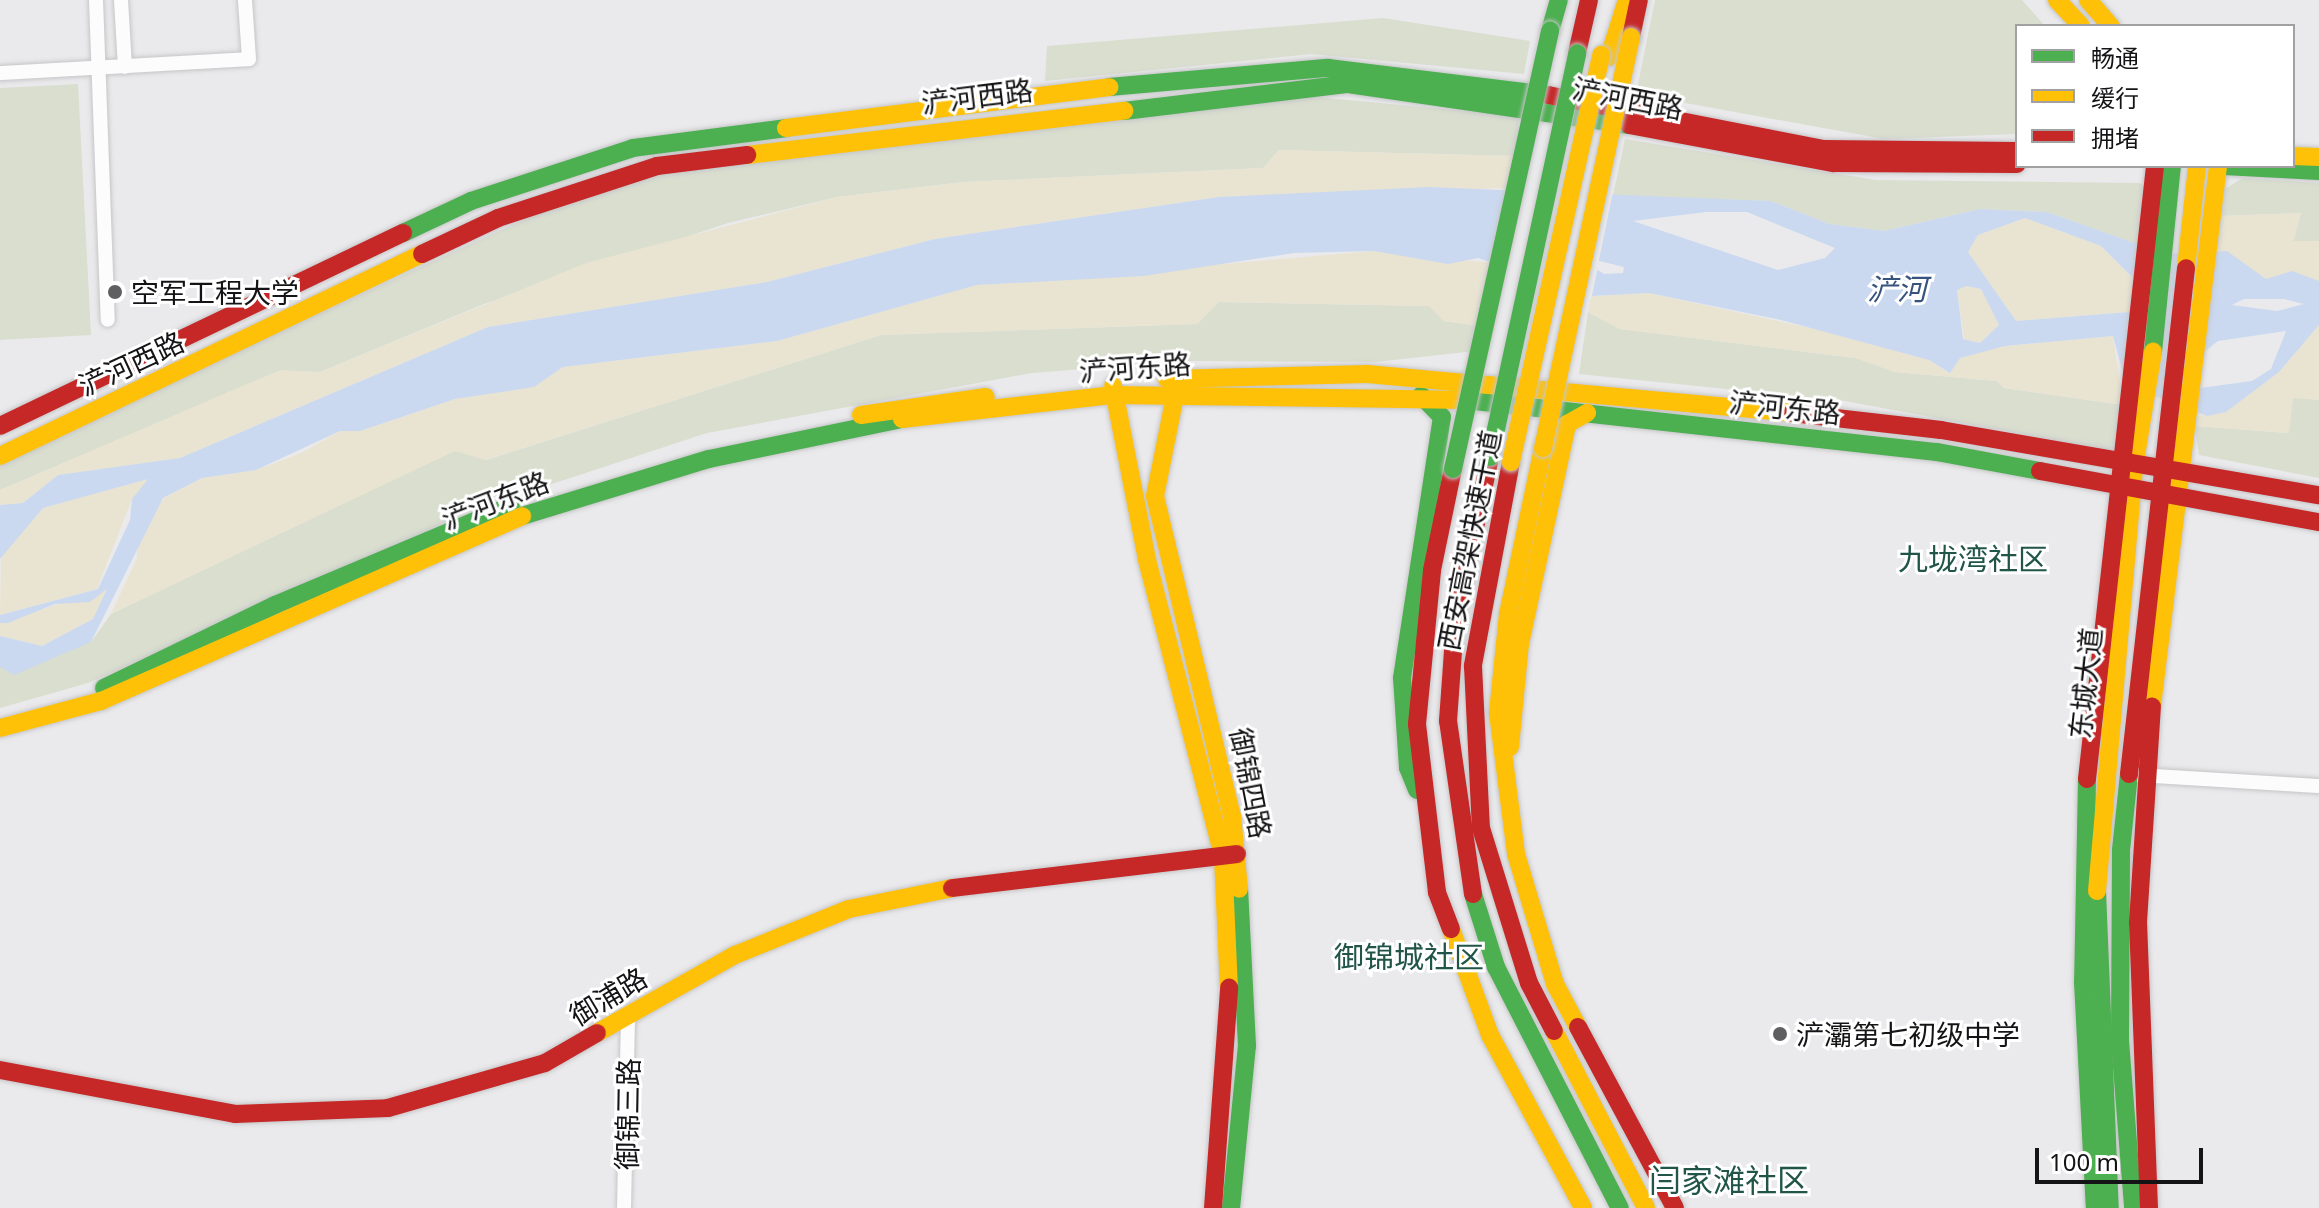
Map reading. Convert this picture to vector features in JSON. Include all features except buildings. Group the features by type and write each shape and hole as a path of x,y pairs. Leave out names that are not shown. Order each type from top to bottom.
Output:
{"main road":[{"path":"1559,0 1453,469 1420,661 1424,806 1437,892 1463,975 1583,1208"},
{"path":"1572,0 1572,52"},
{"name":"西安高架快速干道","path":"1589,0 1572,52 1559,143 1455,623 1448,721 1466,873 1496,967 1620,1208"},
{"name":"西安高架快速干道","path":"1613,0 1605,56 1511,462 1473,666 1481,828 1524,973 1646,1208"},
{"path":"1605,56 1627,0"},
{"path":"1639,0 1508,614 1498,713 1516,854 1555,984 1675,1208"},
{"path":"2057,0 2079,24"},
{"path":"2088,0 2109,24"},
{"name":"浐河西路","path":"0,426 471,201 649,146 1141,83 1328,68 1501,86 1824,149 2015,151"},
{"name":"浐河西路","path":"0,456 498,218 657,166 1348,84 1481,98 1833,163 2015,164"},
{"path":"2295,156 2319,157"},
{"name":"东城大道","path":"2110,1208 2095,970 2105,771 2128,477 2164,202 2165,168"},
{"name":"东城大道","path":"2133,1208 2120,1026 2135,775 2161,471 2177,432 2204,209 2197,168"},
{"path":"2204,209 2214,168"},
{"path":"2262,168 2319,171"},
{"name":"浐河东路","path":"0,717 101,689 275,605 504,509 711,447 903,406 1178,384 1367,374 1591,390 1941,430 2128,477 2159,496 2319,522"},
{"name":"浐河东路","path":"1178,384 1421,395 1937,452 2128,477 2161,471 2181,472 2319,495"},
{"name":"御锦四路","path":"1178,384 1157,465 1156,506 1230,856 1248,998 1231,1208"},
{"name":"浐河东路","path":"0,728 101,701 506,521 709,459 902,419 1113,389"},
{"name":"御锦四路","path":"1113,389 1230,856 1229,1009 1213,1208"},
{"path":"1421,395 1442,417 1402,678 1408,768 1424,806"},
{"path":"1516,854 1509,740 1520,644 1567,424 1587,413"},
{"path":"2149,1208 2135,775 2182,498 2177,432"},
{"path":"2095,1208 2081,870 2128,477"},
{"name":"御浦路","path":"0,1070 235,1114 335,1114 494,1082 628,1020 735,955 849,909 967,885 1230,856"},
{"path":"1622,1111 1655,1208"}],"street":[{"path":"96,0 108,320"},
{"path":"121,0 125,67"},
{"path":"0,73 249,59 245,0"},
{"path":"2105,771 2319,786"},
{"name":"御锦三路","path":"624,1208 628,1020"}],"green space":[{"path":"1655,0 2022,0 2043,24 2015,24 2015,134 1884,139 1636,94"},
{"path":"1383,18 1530,41 1524,74 1311,54 1045,81 1047,46"},
{"path":"78,84 91,335 0,340 0,88"},
{"path":"1305,96 1519,116 1516,156 1279,150 1263,168 964,182 837,197 728,223 484,304 320,372 280,371 0,490 0,460 608,181"},
{"path":"1625,139 1876,180 2140,183 2146,187 2142,246 2047,212 1980,209 1884,231 1829,224 1771,201 1613,196"},
{"path":"2243,178 2319,183 2319,241 2293,242 2301,213 2220,216 2223,190"},
{"path":"1218,302 1430,306 1444,321 1480,326 1475,351 1376,362 1186,361 1032,373 707,433 476,509 88,683 0,708 0,667 91,642 111,614 455,450 486,460 881,335 1197,324"},
{"path":"1588,312 1620,329 1856,358 1895,372 1997,381 2004,388 2123,405 2114,451 1845,401 1579,374"},
{"path":"2293,397 2319,400 2319,478 2199,455 2195,426 2288,433"}],"sand":[{"path":"1279,150 1516,156 1509,188 1219,197 935,239 767,282 488,327 180,458 58,475 23,503 0,505 0,490 280,370 320,372 586,263 837,197 964,182 1263,168"},
{"path":"2301,213 2293,241 2319,241 2319,281 2266,279 2217,249 2220,216"},
{"path":"2025,218 2101,246 2146,291 2129,312 2016,321 1968,252 1978,235"},
{"path":"1374,251 1493,263 1480,326 1444,321 1429,306 1219,302 1197,324 881,335 485,460 455,451 111,614 137,558 137,541 164,498 202,478 256,470 301,453 340,431 360,431 455,399 533,387 563,367 777,341 977,285"},
{"path":"1966,286 1981,289 1999,325 1980,343 1964,339 1957,289"},
{"path":"1649,293 1838,334 1929,360 1949,373 1960,357 2005,346 2113,336 2123,405 2004,388 1997,381 1895,372 1856,358 1620,329 1588,312 1591,296"},
{"path":"2319,325 2319,400 2293,398 2289,433 2195,426 2197,416 2226,412 2279,372"},
{"path":"150,478 132,499 97,589 0,615 1,555 43,508"},
{"path":"108,588 93,619 42,646 0,636 0,623"}],"water":[{"name":"浐河","path":"1429,187 1771,201 1829,224 1884,231 1980,209 2047,212 2165,254 2227,251 2266,279 2292,271 2319,281 2319,325 2279,372 2226,412 2207,416 2126,385 2113,336 2005,346 1960,358 1950,373 1929,360 1781,320 1649,293 1591,296 1478,258 1448,264 1374,251 1294,253 1144,276 977,285 777,341 563,367 534,387 455,399 360,431 340,431 256,470 202,478 163,498 91,642 14,675 0,667 0,636 42,646 93,619 107,589 90,602 55,604 8,623 0,623 0,615 98,589 130,520 132,499 148,479 43,508 0,559 0,505 23,503 58,475 180,458 488,327 767,282 935,239 1219,197","holes":["1706,212 1747,212 1835,248 1825,258 1778,270 1633,221","2025,218 2101,246 2146,291 2129,312 2016,321 1968,252 1978,235","1575,255 1624,267 1623,273 1604,274","1966,286 1981,289 1999,325 1980,343 1963,339 1957,290","2244,299 2284,299 2304,304 2277,311 2232,305","2286,331 2271,369 2252,381 2193,389 2204,352 2218,341"]}],"pier":[{"path":"1510,183 1613,192 1598,265 1590,263 1598,267 1591,300 1492,267"}],"traffic: fast":[{"path":"1550,31 1559,0"},
{"path":"1453,469 1550,31"},
{"path":"1490,457 1577,53"},
{"path":"1109,87 1328,68 1548,95"},
{"path":"1124,111 1348,84 1629,125"},
{"path":"403,233 471,201 633,148 786,128"},
{"path":"2153,352 2172,168"},
{"path":"2262,168 2319,171"},
{"path":"1417,790 1408,768 1402,678 1442,417 1421,395"},
{"path":"1465,400 1937,452 2040,471"},
{"path":"522,516 709,459 902,419"},
{"path":"104,688 275,605 511,506"},
{"path":"2129,774 2121,850 2120,1041 2133,1208"},
{"path":"2087,779 2083,982 2095,1208"},
{"path":"1231,1208 1247,1046 1239,889"},
{"path":"2097,891 2110,1208"},
{"path":"1473,894 1496,967 1620,1208"}],"traffic: slow":[{"path":"1609,57 1627,0"},
{"path":"2057,0 2079,24"},
{"path":"2088,0 2109,24"},
{"path":"1543,448 1631,37"},
{"path":"1511,462 1601,55"},
{"path":"786,128 1109,87"},
{"path":"747,155 1124,111"},
{"path":"2295,156 2319,157"},
{"path":"2186,268 2197,168"},
{"path":"2152,706 2218,168"},
{"path":"0,456 422,254"},
{"path":"2097,891 2134,468 2153,352"},
{"path":"1167,379 1367,374 1792,413"},
{"path":"1178,381 1155,496 1232,816 1239,889"},
{"path":"1113,386 1147,560 1223,857 1229,988"},
{"path":"902,419 1114,395 1465,400"},
{"path":"861,415 986,397"},
{"path":"1510,747 1520,644 1567,424 1587,413"},
{"path":"1543,448 1508,614 1498,713 1516,854 1555,984 1578,1027"},
{"path":"0,728 101,701 522,516"},
{"path":"597,1033 735,955 849,909 952,888"},
{"path":"1451,929 1490,1035 1583,1208"},
{"path":"1554,1031 1646,1208"}],"traffic: jam":[{"path":"1577,53 1589,0"},
{"path":"1631,37 1639,0"},
{"path":"1548,95 1824,149 2015,151"},
{"path":"1629,125 1833,163 2015,164"},
{"path":"422,254 498,218 657,166 747,155"},
{"path":"2087,779 2155,168"},
{"path":"0,426 403,233"},
{"path":"2129,774 2186,268"},
{"path":"1792,413 1941,430 2319,495"},
{"path":"1473,894 1448,721 1455,623 1490,457"},
{"path":"1511,462 1473,666 1481,828 1529,983 1554,1031"},
{"path":"1451,929 1437,892 1417,724 1432,570 1453,469"},
{"path":"2040,471 2319,522"},
{"path":"2149,1208 2138,922 2152,706"},
{"path":"952,888 1237,854"},
{"path":"1213,1208 1229,988"},
{"path":"1578,1027 1675,1208"},
{"path":"0,1070 235,1114 388,1108 545,1063 597,1033"}],"place":[{"name":"空军工程大学","path":"115,292"},
{"name":"浐灞第七初级中学","path":"1780,1034"}],"district":[{"name":"九垅湾社区","path":"1973,559"},
{"name":"御锦城社区","path":"1409,957"},
{"name":"闫家滩社区","path":"1729,1180"}]}
